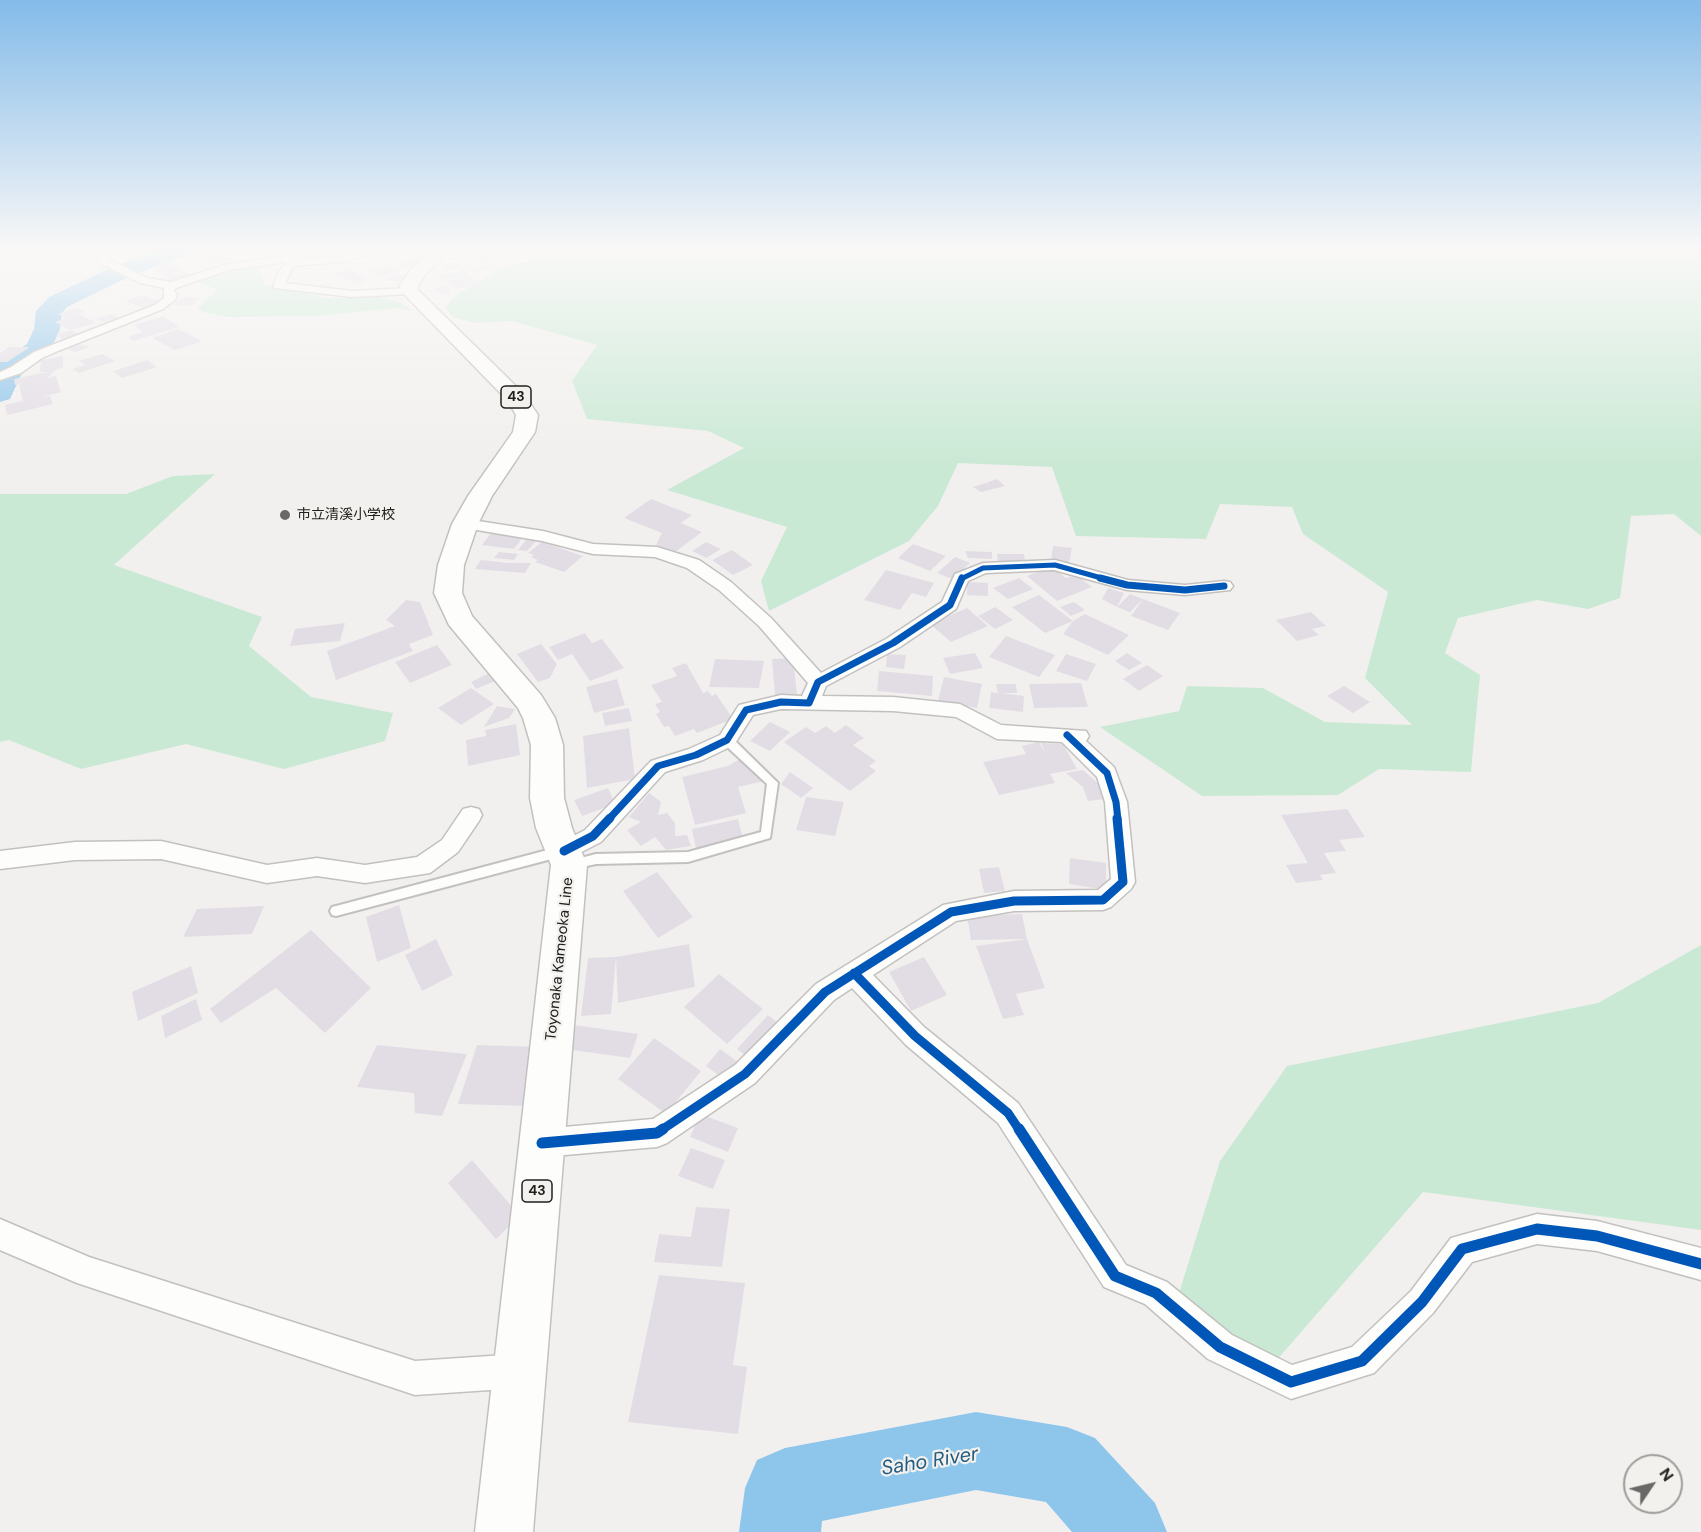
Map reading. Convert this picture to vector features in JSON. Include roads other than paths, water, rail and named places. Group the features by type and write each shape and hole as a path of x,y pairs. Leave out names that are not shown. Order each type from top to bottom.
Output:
{"main road":[{"name":"Toyonaka Kameoka Line","path":"438,319 517,398 527,415 524,432 480,496 465,524 451,565 448,593 459,619 530,702 539,718 547,745 548,798 554,828 567,858 504,1532"}],"street":[{"path":"0,376 16,370 46,352 128,319"},
{"path":"465,524 543,536 593,549 657,552 693,564 725,586 765,622 818,681"},
{"path":"809,703 818,681 893,643 950,605 961,578 983,568 1055,565 1127,585 1185,590 1224,586"},
{"path":"542,1143 657,1133 745,1074 825,992 951,912 1014,901 1103,900 1123,882 1116,802 1107,773 1076,736 997,732 960,711 892,704 781,702 746,710 727,740 696,755 658,766 593,836 567,858"},
{"path":"0,860 75,851 161,850 267,874 317,867 365,874 422,866 450,846 471,815"},
{"path":"854,974 915,1036 1008,1113 1115,1276 1156,1293 1220,1347 1291,1382 1362,1361 1422,1302 1462,1249 1538,1229 1597,1236 1701,1264"},
{"path":"0,1234 88,1272 416,1378 520,1371"}],"lane":[{"path":"336,911 567,858 688,857 766,836 773,783 727,740"}],"waterway":[{"path":"0,393 9,369 39,348 47,329 48,319"},
{"name":"Saho River","path":"780,1532 785,1488 976,1451 1067,1466 1126,1532"}],"place":[{"name":"市立清溪小学校","path":"285,515"}]}
